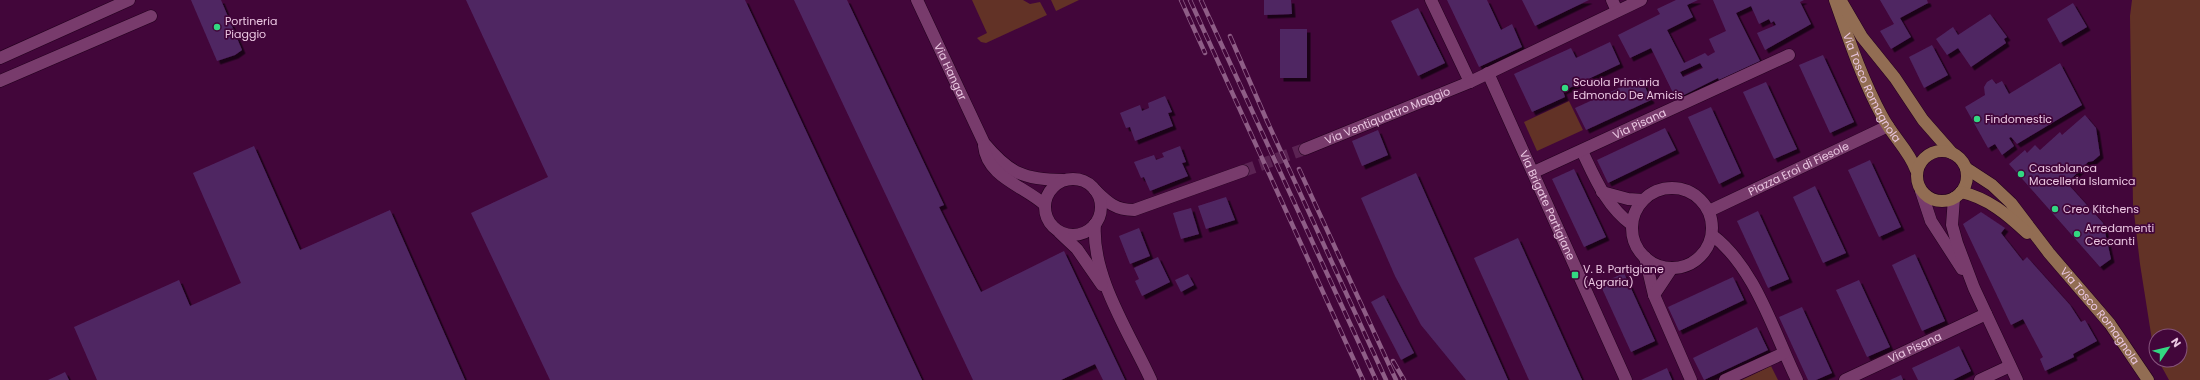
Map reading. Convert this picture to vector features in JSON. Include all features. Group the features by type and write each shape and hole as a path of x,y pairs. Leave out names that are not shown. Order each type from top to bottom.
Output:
{"main road":[{"name":"Via Tosco Romagnola","path":"1835,0 1857,62 1888,126 1907,151 1916,170"},
{"name":"Via Tosco Romagnola","path":"1840,0 1862,37 1898,82 1923,120 1952,152"},
{"path":"1944,150 1952,152 1962,160 1966,168 1967,180 1958,195 1938,201 1928,198 1921,191 1917,183 1916,170 1923,158 1931,152 1944,150"},
{"name":"Via Tosco Romagnola","path":"1966,168 1987,181 2001,193 2110,324 2148,380"},
{"name":"Via Tosco Romagnola","path":"1958,195 1974,195 1999,208 2049,252"}],"street":[{"name":"Via Hangar","path":"917,0 984,143 988,161 998,172 1045,205"},
{"path":"1431,0 1470,82"},
{"path":"1612,0 1617,11"},
{"name":"Via Ventiquattro Maggio","path":"1304,149 1425,102 1641,0"},
{"path":"0,58 127,1"},
{"path":"0,81 151,16"},
{"name":"Via Pisana","path":"1534,172 1789,55"},
{"name":"Via Brigate Partigiane","path":"1488,73 1534,172 1626,380"},
{"name":"Piazza Eroi di Fiesole","path":"1709,211 1888,126"},
{"name":"Via Hangar","path":"984,143 1000,161 1021,175 1041,180 1063,180"},
{"path":"1582,151 1602,192 1617,212 1632,225"},
{"path":"1113,299 1077,249 1048,218 1045,205 1051,189 1063,180 1082,180 1110,205 1124,210 1134,210 1243,171"},
{"path":"1680,188 1696,195 1709,211 1712,222 1712,235 1708,247 1700,257 1683,266 1672,268 1656,265 1645,257 1635,244 1632,225 1635,212 1643,200 1651,193 1662,189 1680,188"},
{"path":"1095,190 1101,207 1100,215 1095,224 1094,239 1098,256 1113,299 1151,380"},
{"path":"1921,191 1931,221 1971,282"},
{"path":"1602,192 1628,199 1643,200"},
{"path":"1958,195 1952,225 1971,282 2017,380"},
{"path":"1058,230 1071,235 1081,234 1095,224"},
{"path":"1712,235 1725,246 1748,276 1798,380"},
{"path":"1645,257 1654,295 1691,380"},
{"path":"1654,295 1672,268"},
{"name":"Via Pisana","path":"1845,380 1986,314"},
{"path":"1725,380 1784,352"},
{"path":"1980,380 2010,366"}],"shaded area":[{"path":"972,0 1023,0 1030,4 1040,2 1047,15 986,43 981,42 977,38 987,33"},
{"path":"1051,0 1079,0 1056,11"},
{"path":"2132,0 2200,0 2200,380 2169,380 2162,368 2188,368 2188,328 2150,328 2140,264 2133,204 2130,16"},
{"path":"1569,101 1583,130 1537,151 1524,122"},
{"path":"1771,366 1778,380 1742,380"}],"building":[{"name":"Portineria Piaggio","path":"191,0 221,0 242,50 235,55 217,61"},
{"path":"466,0 745,0 922,380 550,380 471,213 548,177"},
{"path":"794,0 847,0 944,205 939,207 981,292 1064,251 1125,380 1103,380 1095,364 1061,380 973,380"},
{"path":"1264,0 1291,0 1292,14 1264,15"},
{"path":"1447,0 1487,0 1501,30 1512,24 1522,47 1479,67"},
{"path":"1522,0 1589,0 1535,26"},
{"path":"1676,0 1698,0 1687,5 1693,17 1667,30 1684,63 1705,53 1708,56 1715,52 1709,39 1726,31 1713,0 1804,0 1800,2 1811,24 1765,50 1757,33 1776,25 1774,21 1771,23 1769,19 1759,24 1751,6 1736,13 1760,61 1719,80 1718,78 1676,99 1651,48 1630,58 1618,35 1660,14 1657,9","holes":["1700,63 1703,68 1683,77 1680,72"]},
{"path":"1880,0 1927,0 1928,3 1900,18 1911,37 1891,49 1880,31 1894,24"},
{"path":"2073,3 2087,27 2060,43 2047,19"},
{"path":"1418,8 1445,63 1418,76 1391,21"},
{"path":"1990,14 2007,37 2004,39 2006,43 1971,67 1958,48 1947,55 1936,39 1953,27 1958,35"},
{"path":"1280,29 1307,29 1307,78 1280,78"},
{"path":"1610,42 1620,64 1563,91 1565,97 1532,112 1514,74 1571,48 1576,58"},
{"path":"1932,45 1948,75 1924,88 1909,57"},
{"path":"1823,55 1854,122 1830,133 1799,65"},
{"path":"2060,63 2082,105 2017,144 2011,137 2009,138 2014,146 2002,155 1995,144 1988,148 1965,107 1985,95 1984,87 1987,82 1992,79 1996,84 2002,81 2009,94"},
{"path":"1641,78 1651,100 1586,130 1575,108"},
{"path":"1766,82 1797,149 1774,159 1743,92"},
{"path":"1165,96 1172,112 1168,113 1173,126 1135,141 1130,127 1126,128 1120,113 1140,105 1142,111 1149,108 1148,103"},
{"path":"1711,107 1741,173 1719,184 1688,117"},
{"path":"2085,115 2096,128 2100,155 2093,161 2088,162 2067,183 2103,223 2111,259 2100,267 2009,164 2025,150 2027,153 2035,145 2040,150 2060,132 2062,135"},
{"path":"1665,128 1676,150 1608,183 1597,160"},
{"path":"1378,130 1388,155 1362,166 1352,141"},
{"path":"254,146 300,250 390,210 465,380 97,380 74,327 179,280 190,306 241,283 193,173"},
{"path":"1180,146 1186,162 1182,163 1188,176 1150,191 1144,177 1141,178 1134,162 1154,155 1156,160 1164,157 1162,153"},
{"path":"1870,160 1901,227 1879,237 1848,170"},
{"path":"1574,169 1606,237 1584,247 1552,179"},
{"path":"1416,173 1508,380 1466,380 1421,325 1395,276 1361,198"},
{"path":"1815,186 1846,253 1823,263 1793,197"},
{"path":"1226,197 1235,220 1206,229 1198,206"},
{"path":"1191,208 1199,234 1181,239 1173,213"},
{"path":"1758,211 1789,279 1768,288 1737,221"},
{"path":"1981,212 2005,228 2001,233 2023,261 2027,257 2070,305 2081,322 2085,320 2097,341 2073,354 2074,357 2045,371 2040,359 2043,357 2023,319 2011,325 1963,224"},
{"path":"1139,228 1150,256 1130,264 1119,236"},
{"path":"1518,238 1582,380 1529,380 1474,258"},
{"path":"1915,254 1945,321 1922,331 1892,265"},
{"path":"1158,257 1170,282 1142,296 1135,281 1139,279 1134,268"},
{"path":"1624,273 1655,341 1631,352 1600,284"},
{"path":"1188,274 1194,285 1181,292 1175,280"},
{"path":"1733,277 1744,300 1679,331 1668,307"},
{"path":"1859,280 1890,347 1867,357 1836,290"},
{"path":"1384,295 1414,353 1401,360 1371,302"},
{"path":"1802,307 1832,373 1816,380 1808,380 1779,317"},
{"path":"1757,327 1768,350 1704,380 1693,358"},
{"path":"1959,346 1971,371 1953,380 1918,380 1912,368"},
{"path":"1667,368 1672,380 1641,380"},
{"path":"65,372 69,380 48,380 61,374"},
{"path":"1901,375 1903,380 1890,380"}],"tunnel":[{"path":"1243,171 1305,149"}],"railway":[{"path":"1181,0 1205,53"},
{"path":"1190,0 1363,380"},
{"path":"1201,0 1376,380"},
{"path":"1230,36 1267,121 1386,380"},
{"path":"1299,169 1396,380"},
{"path":"1393,361 1404,380"}],"place":[{"name":"Portineria Piaggio","path":"217,27"},
{"name":"Scuola Primaria Edmondo De Amicis","path":"1565,88"},
{"name":"Findomestic","path":"1977,119"},
{"name":"Casablanca Macelleria Islamica","path":"2021,174"},
{"name":"Creo Kitchens","path":"2055,209"},
{"name":"Arredamenti Ceccanti","path":"2077,234"},
{"name":"V. B. Partigiane (Agraria)","path":"1575,275"}]}
